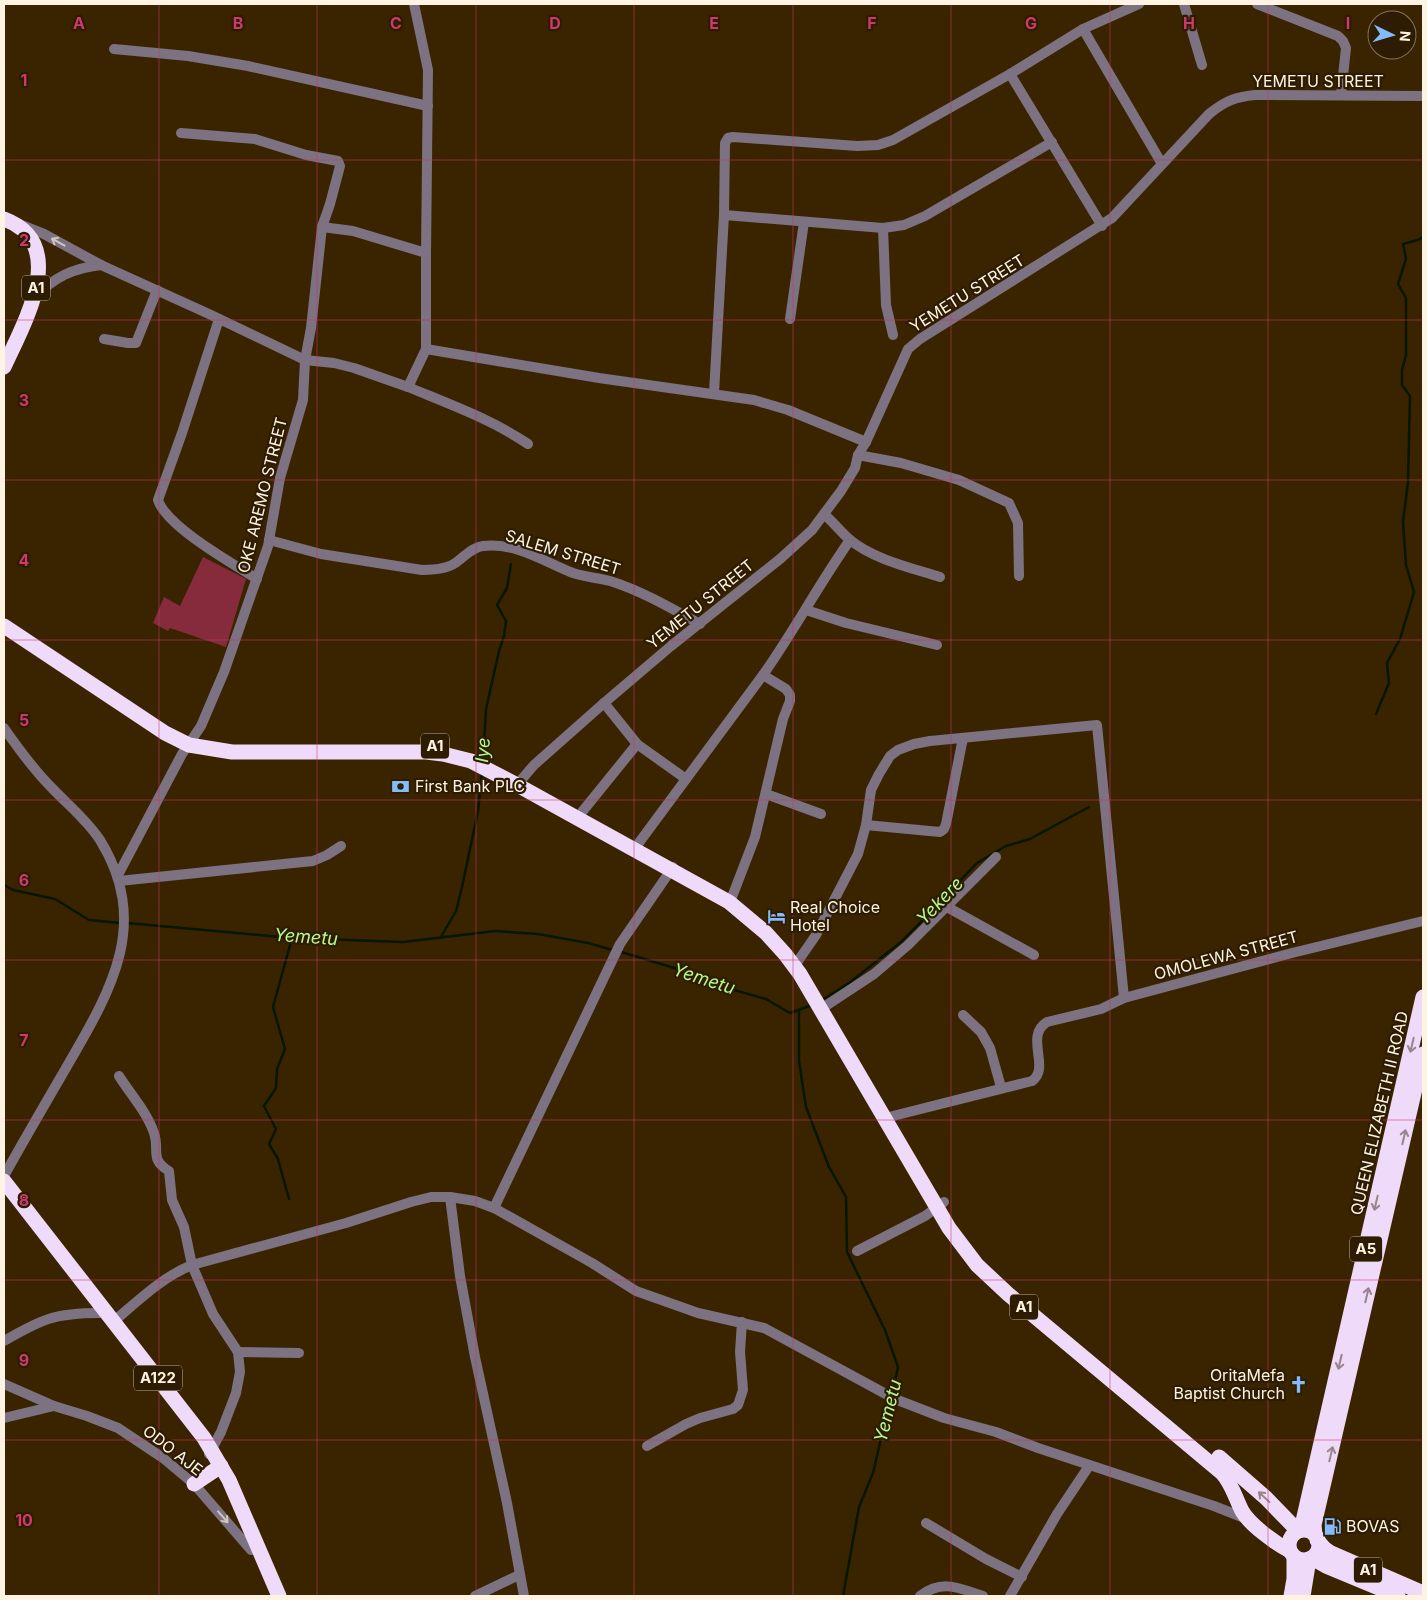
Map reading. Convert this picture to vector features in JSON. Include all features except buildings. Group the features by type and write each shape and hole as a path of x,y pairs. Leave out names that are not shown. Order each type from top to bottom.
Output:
{"highway":[{"name":"A1","path":"4,367 33,301 39,269 37,255 32,242 25,232 7,223"},
{"name":"A1","path":"4,350 24,302 29,271 28,257 23,246 7,223"},
{"name":"A1","path":"4,617 191,741"},
{"name":"A1","path":"4,626 166,733 191,741 232,752 410,751 442,754 471,761 521,782 582,812 638,844 729,902 753,920 785,954 807,986 821,1002"},
{"name":"A1","path":"521,782 673,867 732,897 756,914 780,937 798,961 941,1205 962,1247 991,1278 1210,1462 1229,1480 1242,1511 1249,1520 1292,1554"},
{"name":"QUEEN ELIZABETH II ROAD","path":"1314,1501 1423,1003"},
{"name":"QUEEN ELIZABETH II ROAD","path":"1314,1501 1423,1054"},
{"name":"A122","path":"4,1181 191,1420 237,1498 279,1596"},
{"name":"A122","path":"4,1191 214,1461 271,1596"},
{"name":"A1","path":"941,1205 994,1269 1069,1334 1219,1457 1324,1548 1331,1553 1423,1593"},
{"path":"194,1484 214,1461"},
{"name":"A5","path":"1308,1534 1314,1525 1314,1501"},
{"path":"1292,1596 1294,1579 1289,1541 1292,1535 1308,1534 1318,1550 1310,1559 1304,1596"},
{"path":"1292,1554 1301,1560 1310,1559"},
{"name":"A1","path":"1310,1559 1398,1596"}],"street":[{"path":"408,387 426,349 428,70 414,4"},
{"path":"714,393 724,215 725,143 728,138 857,146 878,145 893,140 1010,74 1083,29 1139,4"},
{"path":"1184,4 1202,65"},
{"path":"1257,4 1338,36 1344,41 1346,48 1341,95"},
{"path":"1083,29 1162,164"},
{"path":"114,49 188,56 248,66 428,106"},
{"path":"1010,74 1102,226"},
{"name":"YEMETU STREET","path":"521,782 534,765 604,703 780,559 812,530 842,491 855,468 858,454 866,442 908,349 920,339 1102,226 1123,208 1209,114 1224,102 1242,96 1255,95 1423,96"},
{"name":"OKE AREMO STREET","path":"118,878 182,754 201,726 224,672 257,579 269,540 280,478 303,400 305,360 311,328 322,227 340,166 338,160 306,155 255,139 181,133"},
{"path":"724,215 883,228 904,225 925,216 1052,142"},
{"path":"790,319 804,222"},
{"path":"7,223 44,234 101,266 157,290 305,360 334,363 354,368 408,387 490,422 512,433 528,444"},
{"path":"322,227 353,231 426,254"},
{"path":"883,228 886,305 893,335"},
{"path":"33,301 57,278 79,269 101,266"},
{"path":"104,339 136,343 157,290"},
{"path":"219,319 158,500 160,506 178,525 207,548 257,579"},
{"path":"426,349 599,378 714,393 772,404 866,442"},
{"path":"858,454 901,463 959,480 1009,503 1018,523 1019,576"},
{"path":"824,514 850,540 881,557 940,577"},
{"name":"SALEM STREET","path":"269,540 321,554 422,570 435,570 457,562 466,554 482,546 514,549 531,554 575,573 610,581 631,589 700,624"},
{"path":"638,844 787,641 826,573 850,540"},
{"path":"806,610 846,623 937,645"},
{"path":"732,897 755,838 783,719 790,701 790,695 786,690 763,675"},
{"path":"604,703 637,744 686,779"},
{"path":"798,961 816,935 858,854 866,825 871,790 890,756 898,750 914,744 1097,725 1124,998"},
{"path":"4,728 49,786 80,816 99,838 118,878 125,916 119,958 107,995 4,1176"},
{"path":"866,825 929,832 940,832 944,829 963,738"},
{"path":"582,812 637,744"},
{"path":"766,794 821,814"},
{"path":"118,878 313,861 327,855 340,846"},
{"path":"821,1002 874,974 908,945 996,857"},
{"path":"494,1208 618,949 673,867"},
{"path":"947,907 1034,955"},
{"name":"OMOLEWA STREET","path":"1001,1088 1032,1081 1037,1077 1039,1071 1037,1032 1040,1026 1046,1022 1101,1009 1124,998 1292,953 1423,921"},
{"path":"889,1117 1001,1088 990,1048 981,1032 963,1015"},
{"path":"119,1076 147,1116 155,1135 157,1158 161,1166 169,1171 172,1200 184,1227 192,1265 213,1314 238,1352 240,1372 236,1393 221,1432 214,1461"},
{"path":"114,1321 156,1286 178,1271 192,1265 338,1226 431,1197 450,1197 475,1201 494,1208 592,1263 636,1291 698,1313 742,1322 779,1334 895,1399 944,1418 996,1432 1089,1466 1214,1506 1249,1520"},
{"path":"450,1197 460,1276 473,1348 507,1503 524,1596"},
{"path":"857,1251 892,1235 941,1205"},
{"path":"4,1341 32,1325 52,1317 78,1313 100,1313"},
{"path":"647,1446 686,1424 733,1409 738,1405 743,1390 740,1352 742,1322"},
{"path":"238,1352 299,1353"},
{"name":"ODO AJE","path":"4,1384 54,1406 118,1428 164,1458 194,1484 251,1550"},
{"path":"4,1418 54,1406"},
{"path":"1010,1596 1057,1514 1089,1466"},
{"path":"1214,1506 1220,1505 1228,1498 1230,1493 1229,1480"},
{"path":"926,1523 986,1559 1022,1577"},
{"path":"476,1596 519,1575"},
{"path":"924,1594 937,1586 956,1587 983,1596"}],"shaded area":[{"path":"203,557 246,579 226,647 170,628 168,631 153,623 164,597 180,606"}],"waterway":[{"path":"1376,714 1389,683 1387,663 1400,639 1414,592 1406,565 1403,522 1408,482 1410,396 1402,385 1402,370 1406,355 1406,298 1398,284 1406,259 1403,244 1423,237"},
{"name":"Iye","path":"483,762 486,709 506,621 497,605 507,588 511,564"},
{"name":"Iye","path":"441,937 456,911 462,887 478,811 482,772"},
{"name":"Yekere","path":"822,1000 849,983 901,942 977,863 1006,846 1030,839 1089,807"},
{"name":"Yemetu","path":"4,885 13,890 55,899 89,920 121,923"},
{"name":"Yemetu","path":"127,923 292,938 403,942 495,931 538,934 588,943 613,950"},
{"path":"289,1199 278,1159 269,1144 276,1129 264,1106 276,1088 277,1069 285,1049 273,1007 292,938"},
{"name":"Yemetu","path":"618,951 671,967 727,988 766,999 790,1013 812,1005"},
{"name":"Yemetu","path":"799,1011 799,1061 806,1107 829,1167 846,1197 847,1252 885,1330 898,1367 892,1395"},
{"name":"Yemetu","path":"843,1596 859,1507 873,1473 890,1400"}],"place":[{"name":"First Bank PLC","path":"401,786"},
{"name":"Real Choice Hotel","path":"776,916"},
{"name":"OritaMefa Baptist Church","path":"1299,1384"},
{"name":"BOVAS","path":"1332,1526"}]}
